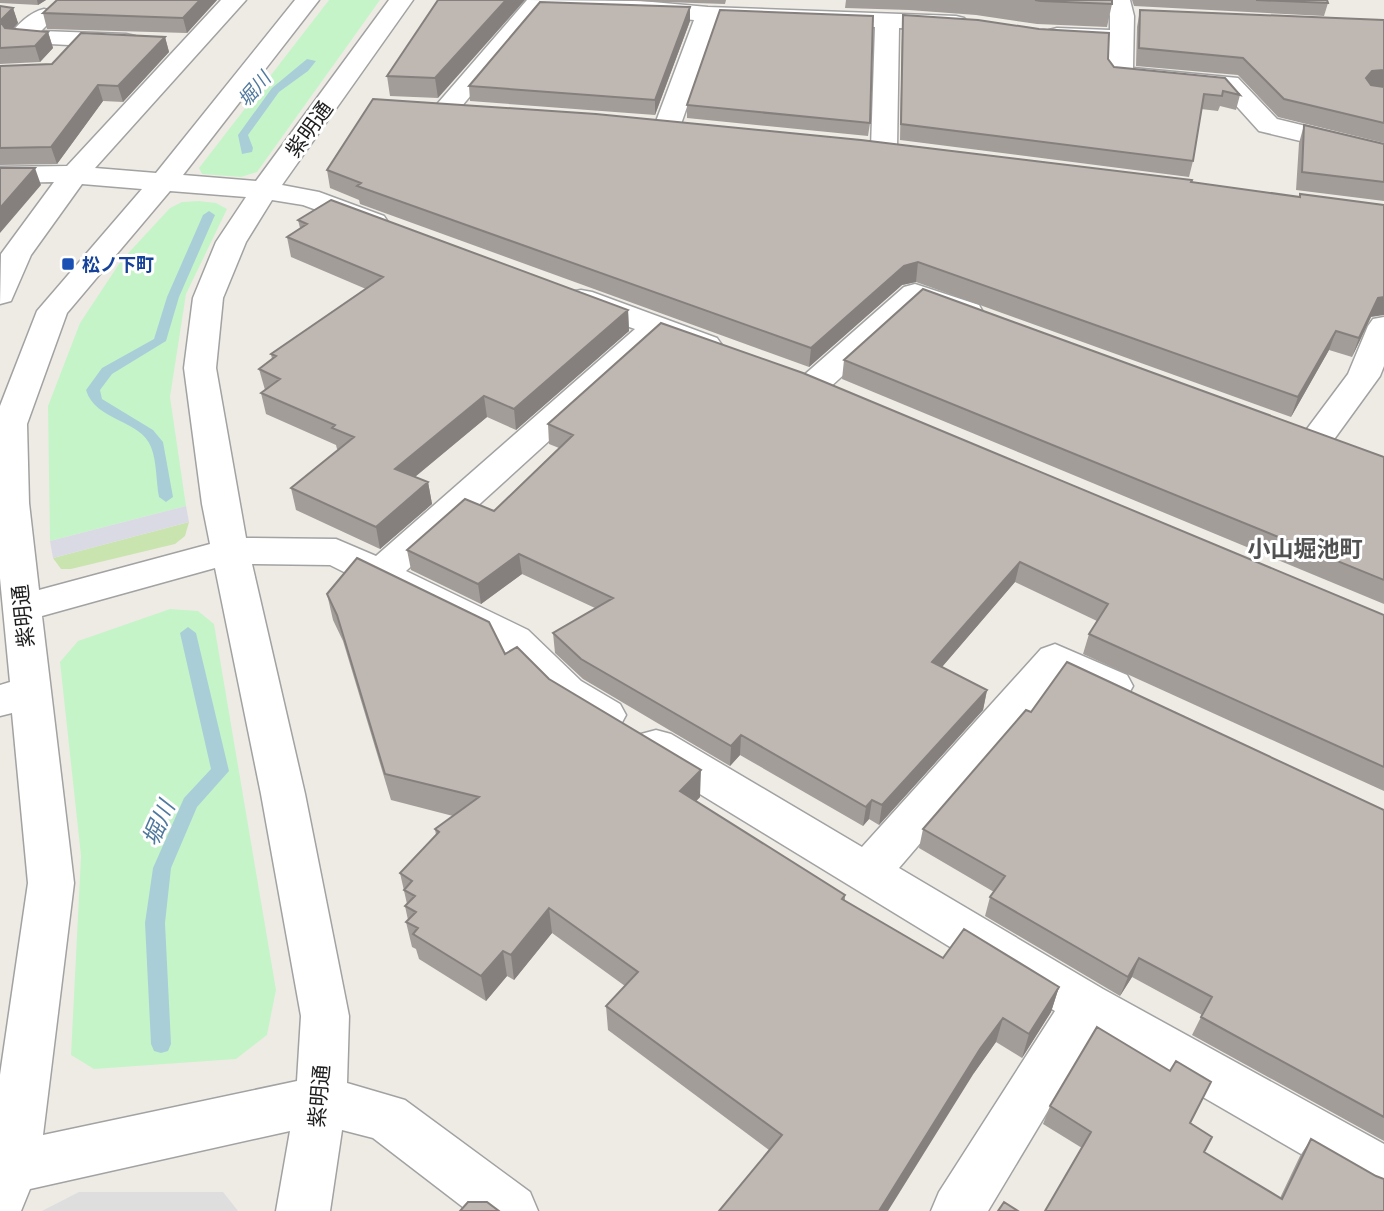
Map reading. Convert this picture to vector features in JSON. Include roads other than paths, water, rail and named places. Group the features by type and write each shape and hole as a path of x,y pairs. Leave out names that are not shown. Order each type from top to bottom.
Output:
{"street":[{"path":"63,0 20,37 143,41"},
{"path":"0,295 16,254 74,176 234,0"},
{"name":"紫明通","path":"4,1181 51,883 15,696 22,608 11,503 10,424 52,312 161,183 307,0"},
{"name":"紫明通","path":"303,1211 321,1100 324,1017 283,794 220,504 200,368 208,298 231,242 264,190 340,105 401,0"},
{"path":"447,108 537,3 708,14 887,19 976,25"},
{"path":"11,13 44,16"},
{"path":"668,124 708,14"},
{"path":"1037,34 1120,18 1149,17"},
{"path":"1120,18 1120,74 1229,83 1268,125 1384,153"},
{"path":"884,148 887,19"},
{"path":"56,64 78,39"},
{"path":"169,42 195,43"},
{"path":"420,107 475,110"},
{"path":"641,122 695,127"},
{"path":"857,145 912,151"},
{"path":"0,175 74,176 264,190 309,198 399,231"},
{"path":"0,225 32,232"},
{"path":"553,289 730,353"},
{"path":"816,384 915,293 993,321"},
{"path":"1350,453 1302,436 1374,379 1384,326"},
{"path":"380,573 656,327"},
{"path":"22,608 232,551 337,552 514,640 567,692 1086,1004 1384,1173"},
{"path":"867,873 1055,659 1144,701"},
{"path":"958,1211 1086,1004"},
{"path":"4,1181 321,1100 387,1117 511,1211"}],"waterway":[{"name":"堀川","path":"246,152 248,148 243,135 265,102 275,90 301,72 311,61"},
{"name":"堀川","path":"166,497 158,445 148,433 96,401 93,390 107,371 160,341 173,297 209,215"},
{"name":"堀川","path":"161,1044 155,923 162,868 190,803 220,771 188,633"}],"place":[{"name":"松ノ下町","path":"68,264"}],"district":[{"name":"小山堀池町","path":"1305,548"}]}
